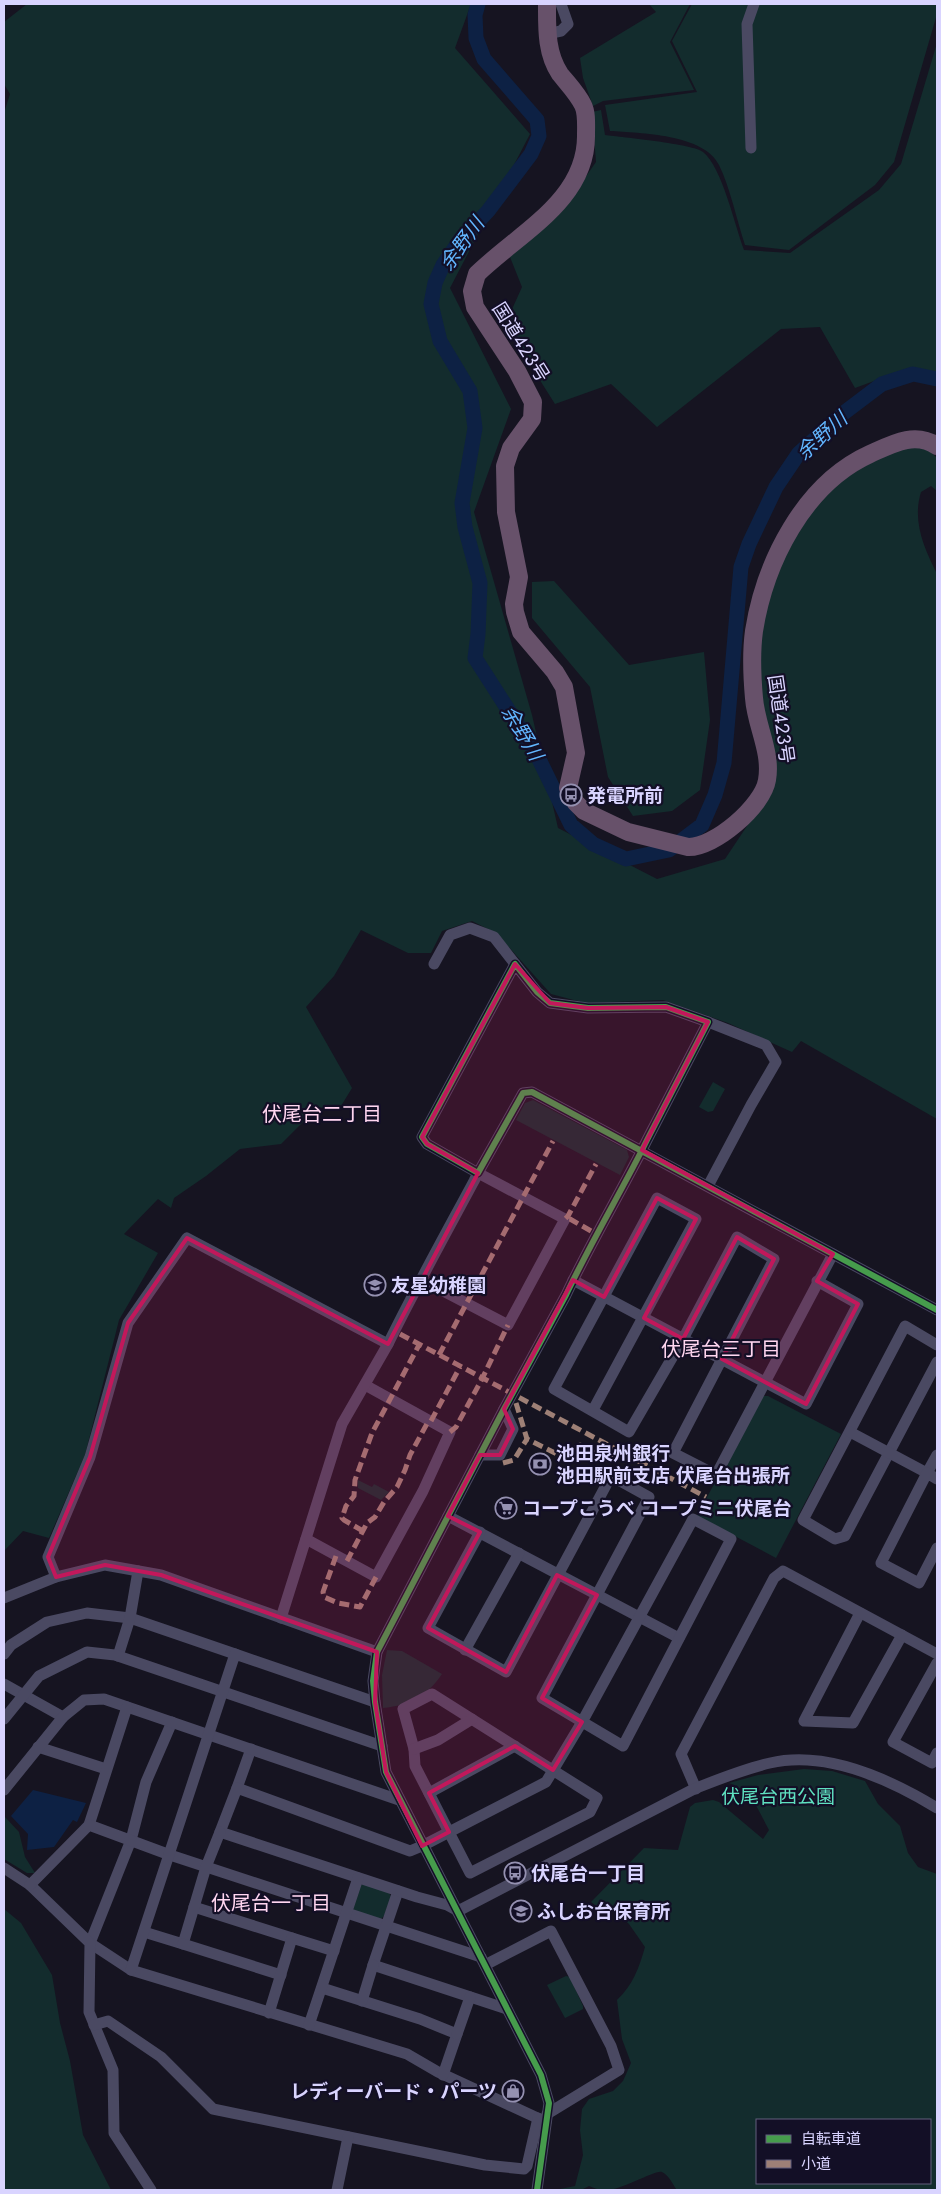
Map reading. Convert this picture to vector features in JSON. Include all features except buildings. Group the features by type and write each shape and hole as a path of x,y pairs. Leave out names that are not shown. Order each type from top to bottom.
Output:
{"highway":[{"name":"国道423号","path":"547,4 547,34 554,63 584,107 586,142 584,157 572,186 560,202 477,274 472,291 472,299 478,314 517,371 533,402 532,419 511,448 505,466 506,512 520,577 515,612 521,632 564,686 576,752 568,788 576,803 594,816 628,832 696,848 711,841 749,812 757,803 767,781 767,753 754,701 754,633 758,608 767,580 792,527 810,500 832,477 859,460 905,440 915,439 937,446"}],"street":[{"path":"547,34 561,32 568,24 561,4"},
{"path":"752,148 747,24 754,4"},
{"path":"434,964 450,935 470,928 494,937 537,992 550,1003 588,1008 666,1006 766,1045 776,1062 750,1105 708,1186"},
{"path":"422,1280 508,1325 565,1219 427,1144 422,1137 515,964"},
{"path":"94,2025 108,2021 139,2041 161,2058 213,2109 485,2164 524,2169 526,2166 549,2104 541,2075 458,1911 422,1846 386,1772 373,1681 377,1652 708,1022"},
{"path":"281,1618 342,1424 388,1344 478,1173 523,1093 532,1092 937,1310"},
{"path":"593,1410 696,1219 657,1198 554,1389 629,1432 683,1338 737,1237 774,1259 673,1453 716,1475 833,1254"},
{"path":"56,1578 48,1557 90,1457 128,1323 187,1238 388,1344"},
{"path":"573,1280 806,1404 858,1304 818,1281"},
{"path":"937,1345 906,1326 803,1520 835,1539 845,1536 937,1362"},
{"path":"306,1539 376,1577 423,1491 450,1432 365,1385"},
{"path":"480,1455 500,1455 513,1429 504,1409"},
{"path":"850,1432 932,1476"},
{"path":"937,1454 932,1476 881,1562 919,1583 937,1548"},
{"path":"237,1788 410,1851 546,1782 582,1722 694,1519 731,1539 624,1746 582,1722 542,1698 649,1497 611,1476 506,1672 428,1628 480,1532"},
{"path":"448,1516 679,1638"},
{"path":"465,1650 519,1553"},
{"path":"4,1598 56,1578 105,1565 161,1575 377,1652"},
{"path":"118,1656 130,1618 138,1571"},
{"path":"696,1789 681,1754 774,1578 783,1572 937,1654"},
{"path":"4,1654 11,1645 47,1622 87,1613 130,1618 375,1702"},
{"path":"860,1613 804,1721 853,1723 902,1635"},
{"path":"4,1719 39,1676 87,1652 118,1656 382,1746"},
{"path":"131,1970 235,1654"},
{"path":"937,1663 893,1742 932,1763 937,1753"},
{"path":"4,1684 62,1717"},
{"path":"432,1694 472,1719 597,1798 590,1812 470,1873 415,1766 414,1749 403,1709 432,1694"},
{"path":"4,1790 62,1717 84,1700 104,1699 399,1800"},
{"path":"30,1885 89,1825 127,1707"},
{"path":"414,1749 438,1740 472,1719"},
{"path":"151,2190 114,2133 113,2070 88,2012 90,1943 131,1840 146,1782 172,1722"},
{"path":"429,1793 515,1746"},
{"path":"38,1747 106,1769"},
{"path":"183,1944 206,1867 251,1749"},
{"path":"458,1911 696,1789 726,1776 772,1762 810,1760 861,1770 884,1778 937,1808"},
{"path":"89,1825 170,1856 347,1913 483,1961 551,1931 611,2046 619,2070 544,2118"},
{"path":"220,1832 398,1891 447,1905 458,1911"},
{"path":"4,1868 30,1885 90,1943 131,1970 407,2054 443,2075 544,2118"},
{"path":"309,2025 358,1878"},
{"path":"362,2001 398,1891"},
{"path":"194,1907 334,1951"},
{"path":"144,1932 280,1975"},
{"path":"269,2013 292,1938"},
{"path":"373,1965 507,2009"},
{"path":"322,1988 420,2019 457,2034"},
{"path":"443,2075 470,1997"},
{"path":"537,2190 544,2118"},
{"path":"337,2190 348,2137"}],"highlighted area":[{"path":"515,964 550,1003 588,1008 666,1007 708,1022 642,1150 833,1254 817,1281 858,1304 806,1404 722,1359 774,1259 737,1237 683,1339 644,1318 696,1219 657,1198 604,1297 573,1280 504,1409 513,1429 500,1455 480,1455 448,1516 480,1532 428,1628 506,1672 557,1575 597,1595 542,1698 582,1722 553,1770 515,1746 429,1793 449,1832 422,1846 386,1772 375,1702 377,1652 161,1575 105,1565 56,1577 48,1557 90,1457 128,1323 187,1238 388,1344 478,1173 427,1144 422,1137"}],"green space":[{"path":"27,4 471,4 455,48 530,134 450,288 511,409 474,512 532,715 558,828 657,879 725,859 769,793 759,689 760,637 773,583 789,547 824,493 877,457 912,445 926,447 937,458 937,491 931,486 921,492 918,513 924,544 937,574 937,1119 801,1041 792,1052 728,1023 663,1000 585,1003 551,994 496,933 472,921 442,931 431,953 408,953 361,930 334,976 306,1007 352,1088 338,1111 318,1107 281,1144 240,1149 174,1198 171,1208 158,1199 124,1234 158,1253 119,1320 85,1455 49,1538 23,1531 4,1551 4,113 10,94 4,84 4,22"},
{"path":"649,4 690,4 670,42 694,90 603,101 593,106 583,78 580,58 656,12"},
{"path":"692,4 937,4 937,14 894,162 875,185 789,250 745,245 719,165 711,155 700,147 686,141 654,134 610,131 605,105 697,92 672,41"},
{"path":"937,43 937,377 912,367 855,388 820,327 781,329 657,427 611,384 555,404 505,325 522,287 510,257 561,212 596,162 592,112 601,110 605,135 686,146 703,152 710,160 722,183 744,250 790,253 879,190 901,164"},
{"path":"554,581 629,665 704,652 710,720 700,790 672,811 633,816 608,777 590,687 532,618 532,582"},
{"path":"713,1082 725,1089 713,1111 708,1112 699,1107"},
{"path":"533,1100 627,1150 629,1157 620,1175 516,1120 525,1103"},
{"path":"761,1396 768,1396 841,1434 776,1558 697,1516"},
{"path":"358,1480 372,1487 374,1484 389,1492 381,1500 358,1488"},
{"path":"387,1650 402,1651 442,1674 424,1694 402,1705 383,1708 382,1675"},
{"name":"伏尾台⻄公園","path":"804,1769 832,1771 865,1781 878,1804 900,1826 908,1853 918,1867 937,1874 937,2190 677,2190 664,2173 658,2172 607,2190 600,2190 589,2186 581,2190 555,2190 575,2186 583,2155 580,2130 582,2109 589,2099 613,2091 623,2081 631,2063 622,2039 617,2000 635,1976 645,1947 629,1924 620,1916 608,1910 602,1910 591,1902 644,1848 678,1850 690,1807 695,1803 713,1800 719,1802 763,1839 769,1830 754,1802 744,1791 729,1783 758,1775"},
{"path":"4,1816 19,1832 25,1857 35,1873 27,1873 4,1859"},
{"path":"363,1884 389,1892 391,1897 381,1919 355,1911 352,1908 360,1885"},
{"path":"4,1909 21,1923 52,1975 83,2135 111,2190 4,2190"},
{"path":"566,1976 570,1977 583,2009 565,2018 547,1985"}],"water":[{"path":"33,1790 86,1803 77,1822 73,1820 54,1847 27,1850 28,1834 11,1816"}],"waterway":[{"name":"余野川","path":"478,4 475,15 476,38 484,59 537,120 539,136 531,154 488,211 459,242 443,265 435,283 431,304 440,341 470,391 475,428 462,503 465,527 480,583 475,658 536,753 571,825 593,844 626,859 669,850 702,825 715,795 724,763 741,567 749,544 776,487 799,453 845,412 882,384 913,374 937,379"}],"marked path":[{"path":"439,1355 553,1141"},
{"path":"591,1231 570,1219 565,1219 596,1164"},
{"path":"450,1432 456,1427 508,1325"},
{"path":"400,1334 706,1497"},
{"path":"363,1531 342,1518 346,1506 354,1496 355,1480 372,1433 419,1345"},
{"path":"431,1421 460,1367"},
{"path":"516,1403 527,1439 563,1457 580,1445 608,1460 615,1449"},
{"path":"347,1561 367,1523 375,1517 384,1502 397,1487 410,1455 429,1420"},
{"path":"503,1463 514,1460 527,1439"},
{"path":"336,1556 323,1592 324,1597 338,1603 360,1607 376,1577"}],"cycle path":[{"path":"537,2190 549,2103 541,2075 386,1772 373,1681 377,1652 566,1295 584,1259 632,1168 642,1150 708,1022 666,1007 588,1008 550,1003 537,992 515,964 422,1137 427,1144 478,1173 523,1093 532,1092 937,1310"}],"place":[{"name":"発電所前","path":"571,795"},
{"name":"友星幼稚園","path":"375,1285"},
{"name":"池田泉州銀行 池田駅前支店 伏尾台出張所","path":"540,1464"},
{"name":"コープこうべ コープミニ伏尾台","path":"506,1508"},
{"name":"伏尾台一丁目","path":"515,1873"},
{"name":"ふしお台保育所","path":"521,1911"},
{"name":"レディーバード・パーツ","path":"513,2091"}],"district":[{"name":"伏尾台二丁目","path":"322,1114"},
{"name":"伏尾台三丁目","path":"721,1349"},
{"name":"伏尾台一丁目","path":"271,1903"}]}
